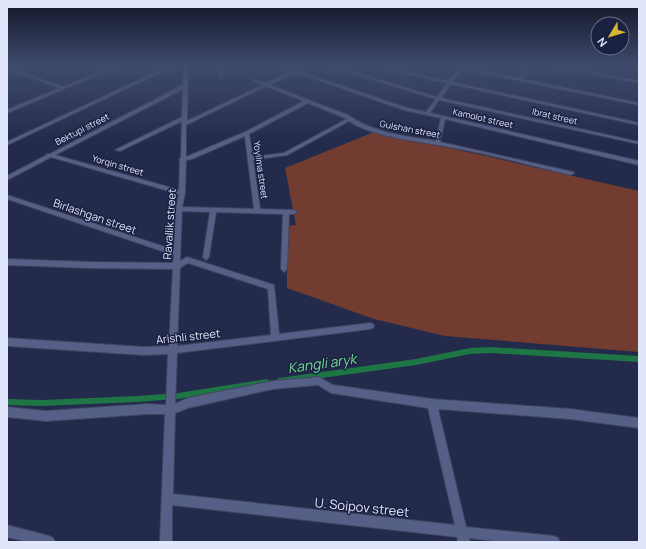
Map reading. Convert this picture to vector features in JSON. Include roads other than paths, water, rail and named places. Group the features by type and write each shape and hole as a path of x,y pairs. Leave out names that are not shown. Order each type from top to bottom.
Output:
{"street":[{"path":"7,112 56,92"},
{"path":"7,144 118,92"},
{"name":"Bektupi street","path":"7,178 174,92"},
{"name":"Ravallik street","path":"166,542 171,383 179,209 182,193 185,92"},
{"path":"118,150 252,92"},
{"name":"Gulshan street","path":"284,92 346,116 349,119 374,130 438,142 571,173"},
{"name":"Kamolot street","path":"355,92 406,109 639,163"},
{"name":"Ibrat street","path":"417,92 439,98 639,143"},
{"path":"428,113 443,92"},
{"path":"493,92 639,124"},
{"path":"580,92 639,104"},
{"path":"182,159 190,158 247,132 308,101"},
{"path":"7,106 15,109"},
{"path":"438,142 443,117"},
{"path":"251,160 285,154 349,119"},
{"name":"Yoyilma street","path":"247,132 257,211"},
{"name":"Yorqin street","path":"49,155 182,193"},
{"name":"Birlashgan street","path":"7,197 177,254"},
{"path":"179,209 294,212"},
{"path":"206,257 213,210"},
{"path":"284,269 286,212"},
{"path":"7,262 89,266 177,266 187,260 271,287 275,337"},
{"name":"Arishli street","path":"7,342 144,351 173,350 370,326"},
{"path":"7,412 46,416 170,408 273,385 319,381 330,389 432,404 570,414 639,423"},
{"path":"432,404 463,537"},
{"name":"U. Soipov street","path":"167,499 463,537 554,542"},
{"path":"7,531 49,542"}],"waterway":[{"name":"Kangli aryk","path":"279,381 416,362 470,351 491,350 639,359"},
{"name":"Kangli aryk","path":"7,402 42,403 178,396 267,382"}]}
